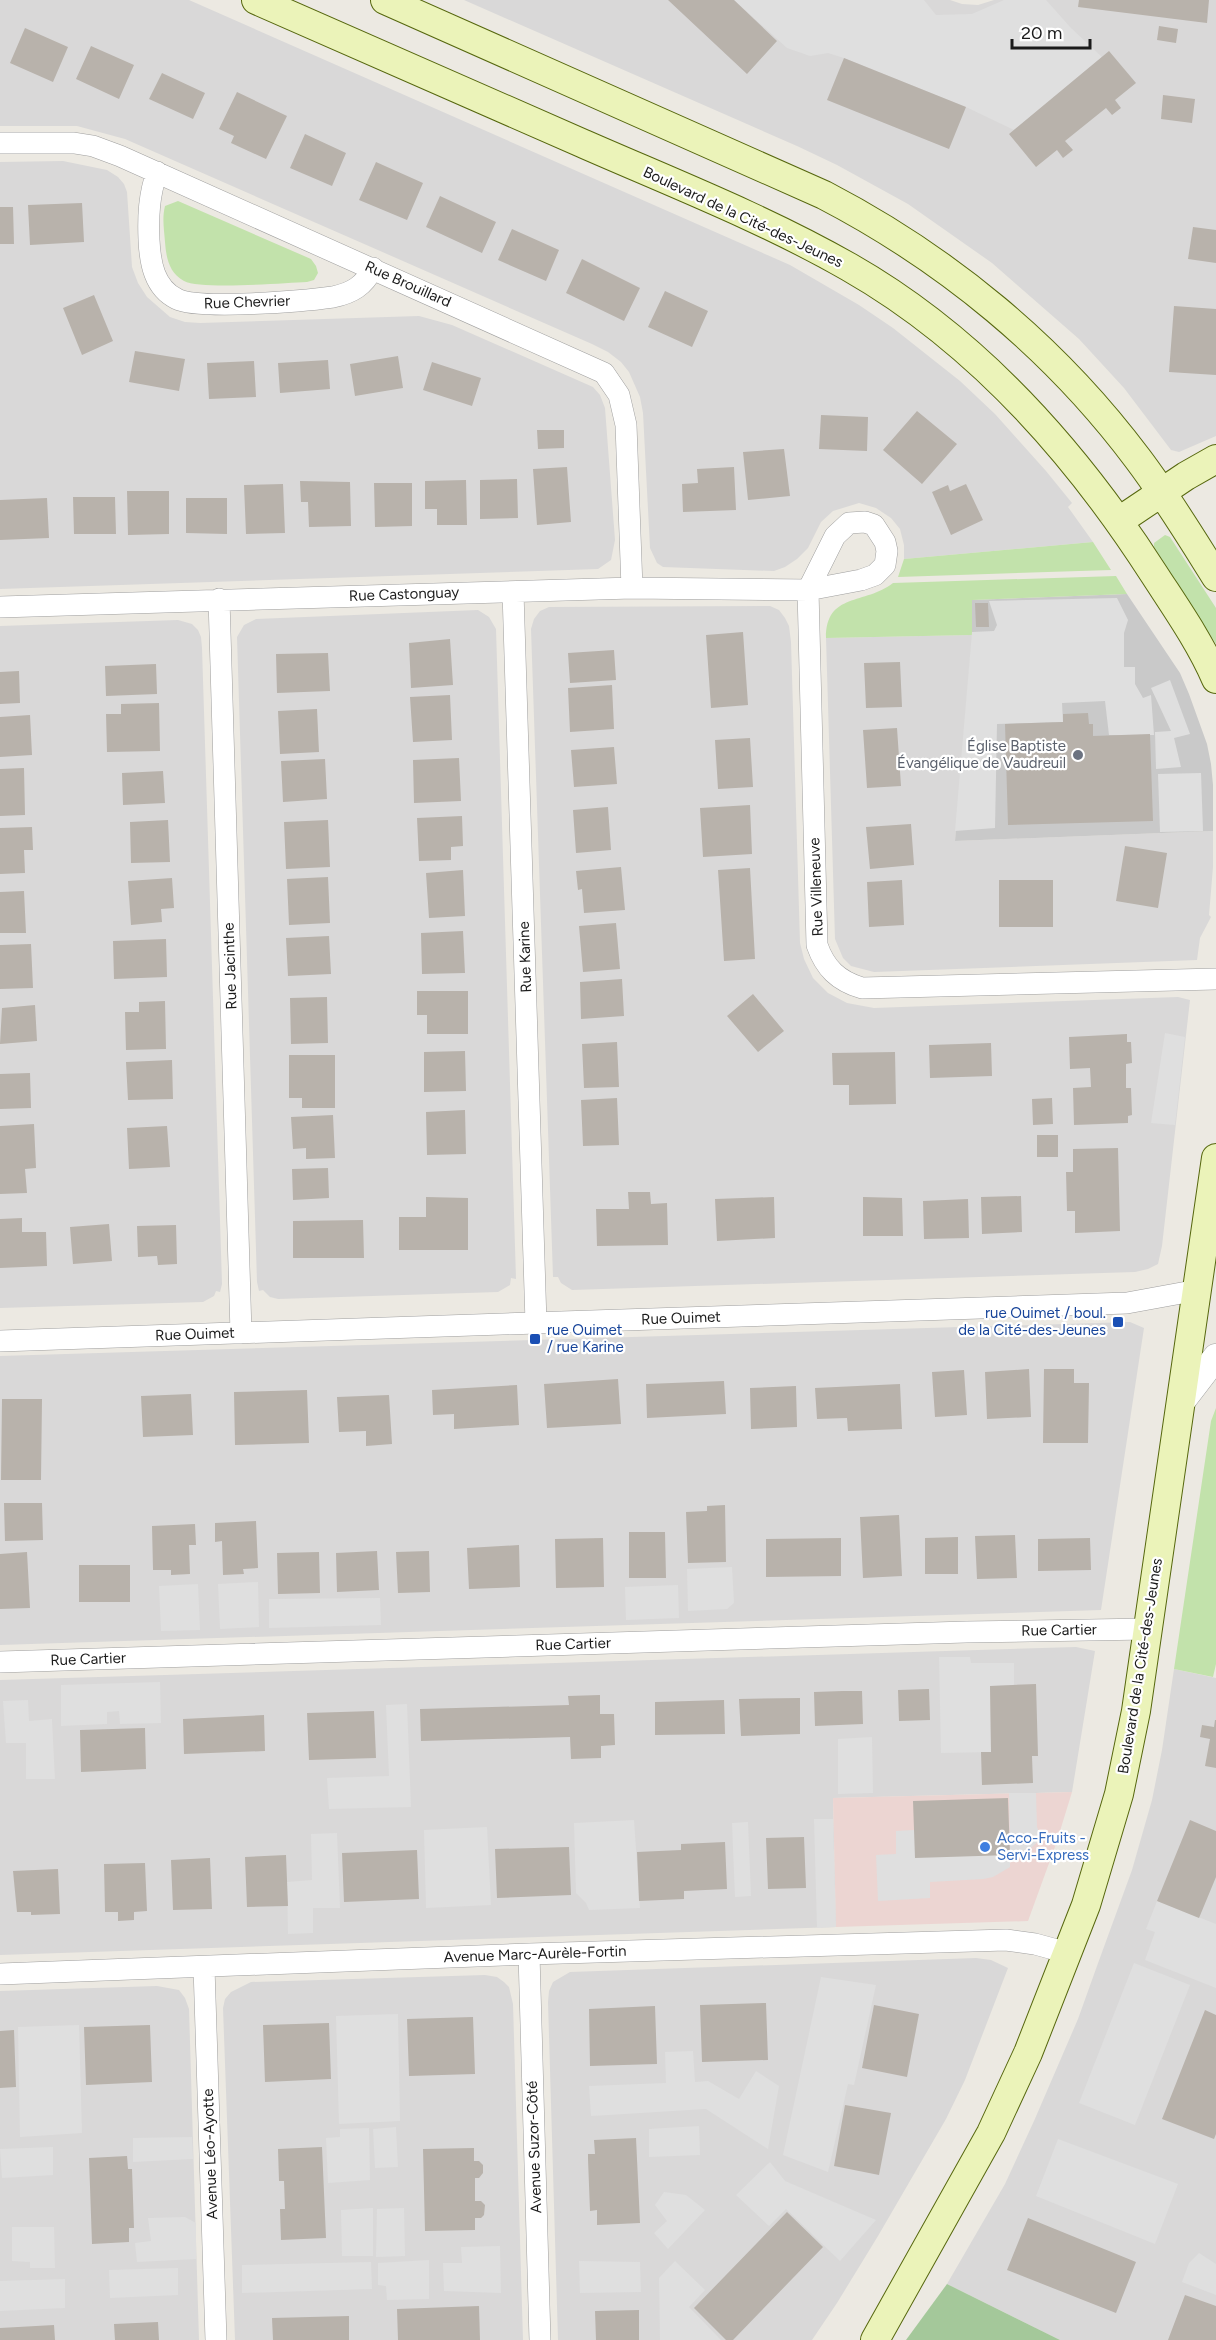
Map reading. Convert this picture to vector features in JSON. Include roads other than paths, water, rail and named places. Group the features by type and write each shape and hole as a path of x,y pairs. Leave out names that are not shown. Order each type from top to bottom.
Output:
{"main road":[{"name":"Boulevard de la Cité-des-Jeunes","path":"256,0 794,238 851,268 931,322 1008,388 1075,463 1119,521 1191,631 1216,679"},
{"path":"385,0 774,172 856,212 964,282 1046,353 1119,434 1161,492 1216,576"},
{"path":"1119,521 1161,492 1216,459"},
{"name":"Boulevard de la Cité-des-Jeunes","path":"875,2340 1011,2093 1086,1905 1119,1794 1136,1711 1180,1404 1207,1288 1216,1160"},
{"name":"Boulevard de la Cité-des-Jeunes","path":"855,2340 927,2245"}],"street":[{"name":"Rue Brouillard","path":"0,143 66,143 93,146 157,172 604,373 620,395 626,425 632,588"},
{"name":"Rue Chevrier","path":"157,172 148,208 150,262 159,282 177,299 202,305 326,298 353,291 368,278 373,268"},
{"name":"Rue Castonguay","path":"0,608 219,599 632,588 808,590"},
{"name":"Rue Villeneuve","path":"808,590 817,945 821,957 833,974 849,985 879,989 1216,979"},
{"name":"Rue Karine","path":"513,591 536,1323"},
{"name":"Rue Jacinthe","path":"219,599 241,1333"},
{"name":"Rue Ouimet","path":"0,1341 1127,1303 1207,1288"},
{"path":"1180,1404 1216,1357"},
{"name":"Rue Cartier","path":"0,1662 943,1632 1147,1629"},
{"name":"Avenue Marc-Aurèle-Fortin","path":"0,1974 529,1954 1006,1940 1035,1944 1068,1953"},
{"name":"Avenue Suzor-Côté","path":"529,1954 540,2340"},
{"name":"Avenue Léo-Ayotte","path":"204,1967 216,2340"}],"place":[{"name":"Église Baptiste Évangélique de Vaudreuil","path":"1078,755"},
{"name":"rue Ouimet / boul. de la Cité-des-Jeunes","path":"1118,1322"},
{"name":"rue Ouimet / rue Karine","path":"535,1339"},
{"name":"Acco-Fruits - Servi-Express","path":"985,1847"}]}
